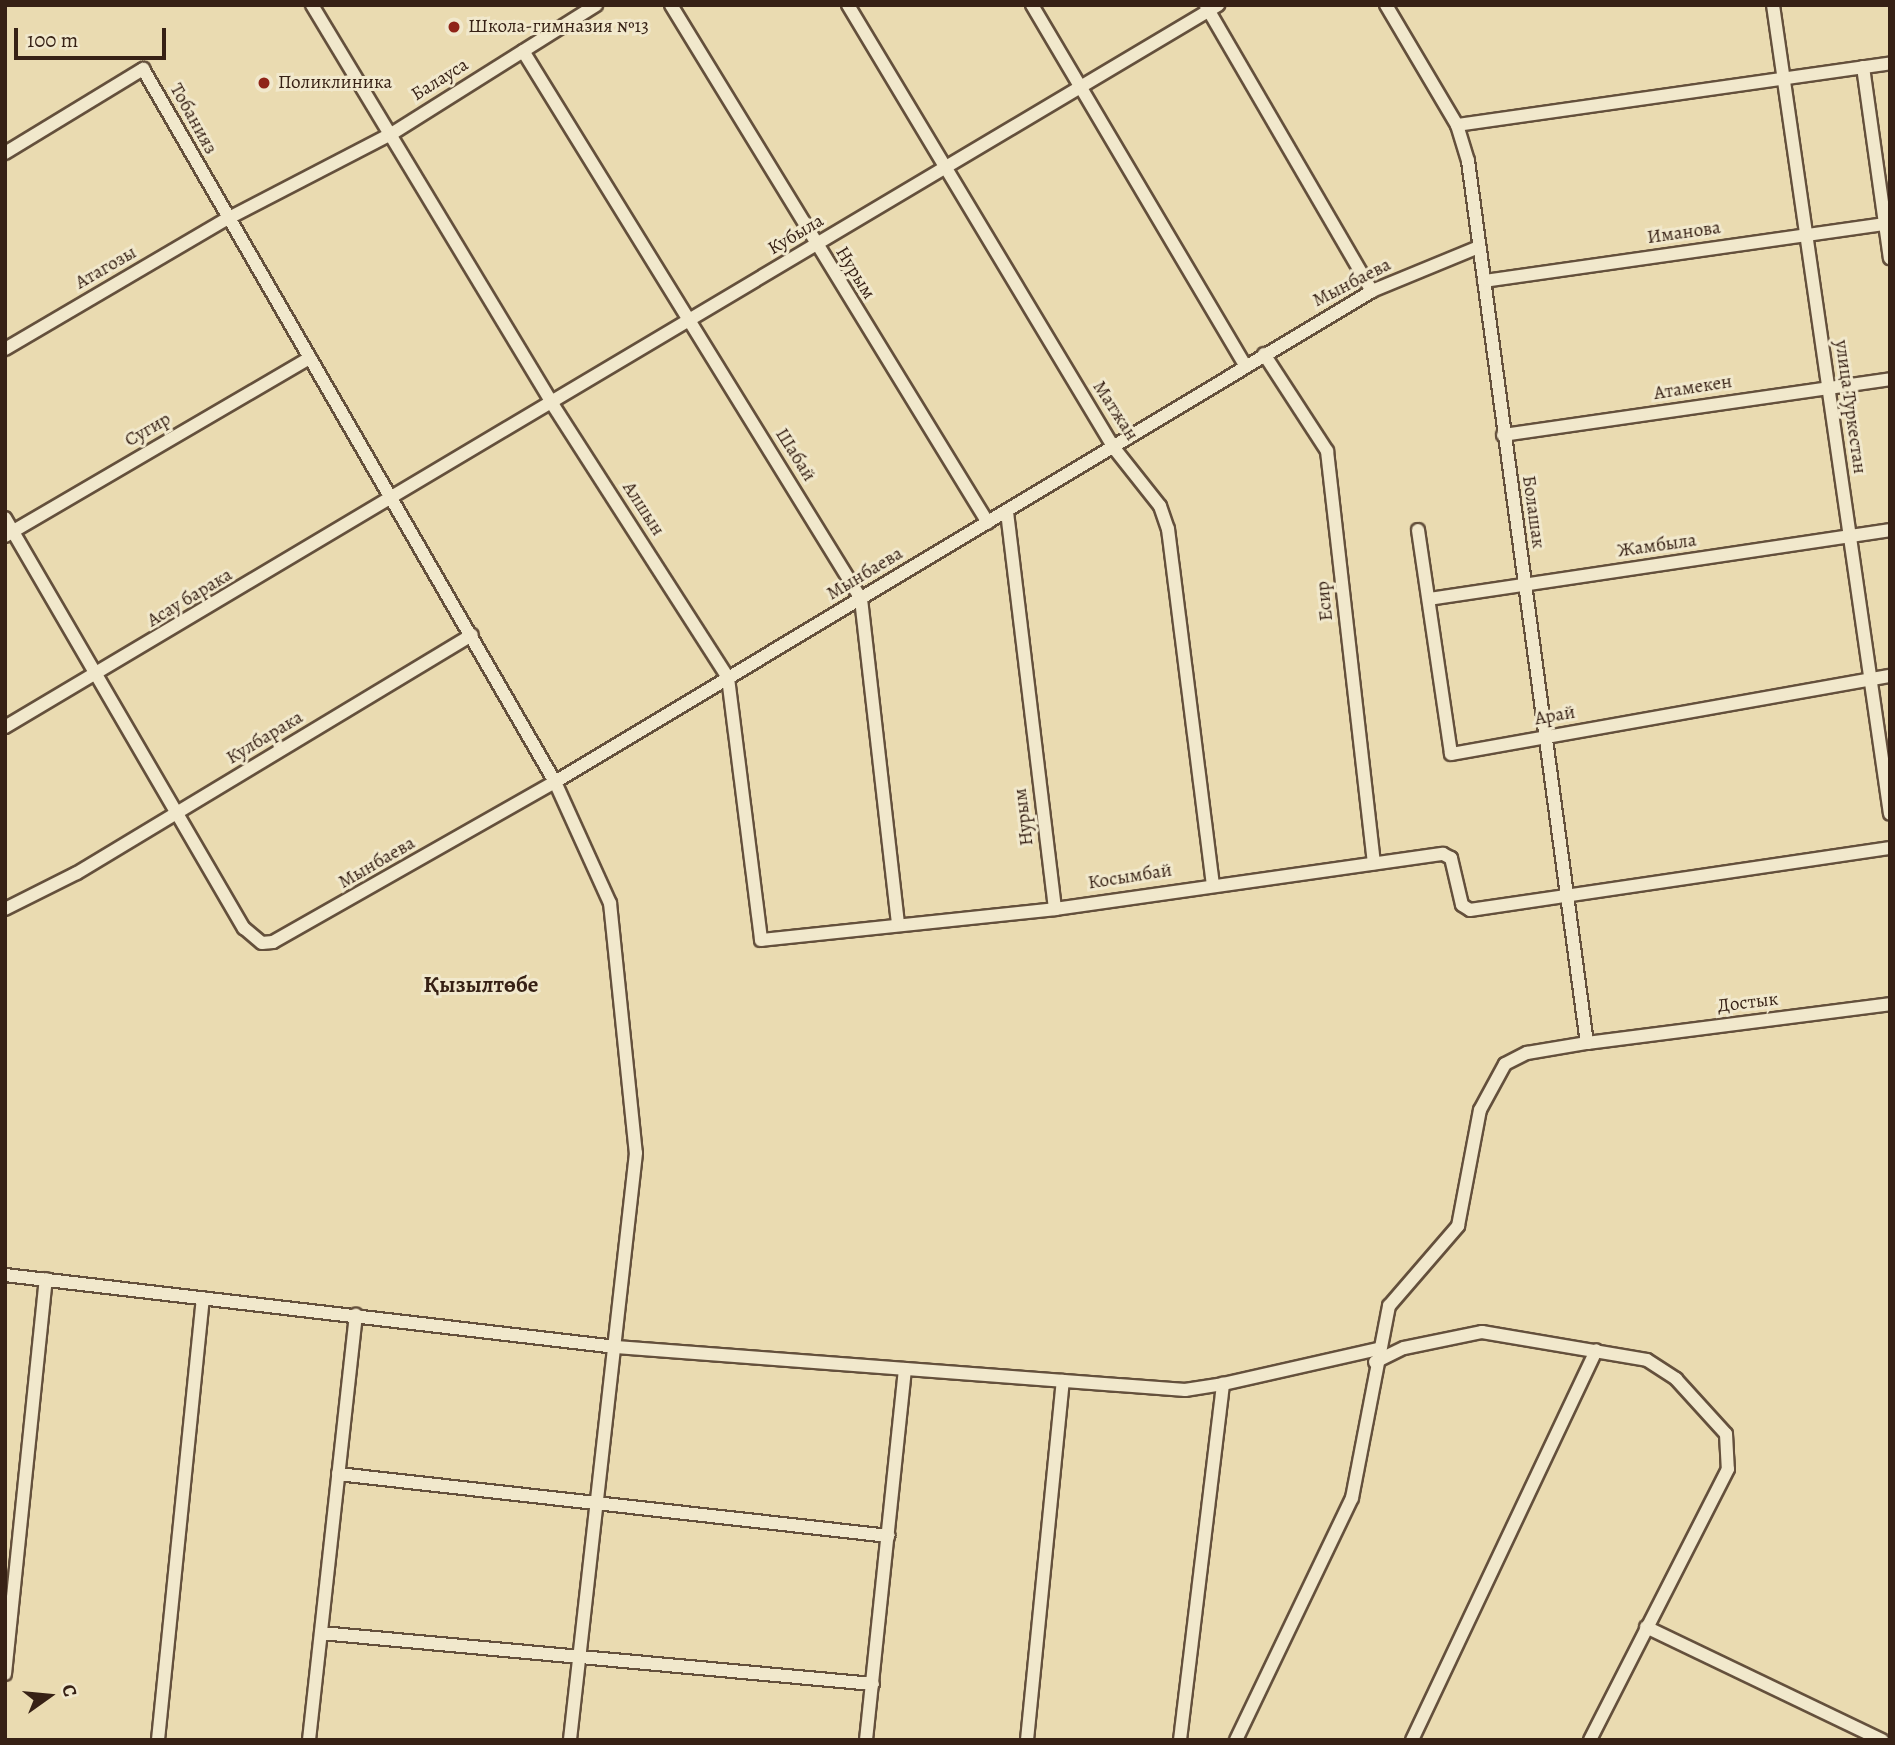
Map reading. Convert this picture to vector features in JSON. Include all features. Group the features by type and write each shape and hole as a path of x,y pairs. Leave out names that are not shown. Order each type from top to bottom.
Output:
{"street":[{"name":"Алшын","path":"312,5 393,133 553,405 728,678 761,940"},
{"name":"Балауса","path":"227,219 393,133 596,5"},
{"name":"Нурым","path":"671,5 815,246 988,523"},
{"name":"Матжан","path":"848,5 1114,448 1148,487 1168,529 1213,884"},
{"path":"1032,5 1245,365"},
{"name":"Болашак","path":"1386,5 1457,125 1479,247 1587,1043"},
{"name":"улица Туркестан","path":"1773,5 1890,814"},
{"name":"Кубыла","path":"394,499 1211,7"},
{"path":"1211,7 1372,291"},
{"name":"Шабай","path":"523,51 861,599 898,925"},
{"path":"1457,125 1890,63"},
{"path":"1863,67 1890,258"},
{"name":"Тобанияз","path":"5,153 142,69 227,219"},
{"path":"227,219 394,499 555,782 610,903 636,1153 601,1500 578,1656 570,1740"},
{"name":"Атагозы","path":"5,349 227,219"},
{"name":"Иманова","path":"1483,281 1887,223"},
{"name":"Мынбаева","path":"174,815 244,928 262,943 273,943 555,782 1372,291 1479,247"},
{"name":"Есир","path":"1264,354 1327,451 1374,863"},
{"name":"Сугир","path":"9,534 310,358"},
{"name":"Атамекен","path":"1503,435 1890,379"},
{"name":"Асау барака","path":"5,727 394,499"},
{"name":"Нурым","path":"1007,512 1055,909"},
{"path":"5,518 9,534 95,676 174,815"},
{"name":"Арай","path":"1418,530 1451,754 1890,676"},
{"name":"Жамбыла","path":"1429,599 1890,530"},
{"name":"Кулбарака","path":"5,909 77,873 472,635"},
{"path":"1567,896 1890,848"},
{"name":"Косымбай","path":"761,940 1055,909 1213,884 1448,854 1465,909 1567,896"},
{"name":"Достык","path":"1236,1740 1352,1497 1377,1355 1395,1296 1458,1226 1466,1161 1480,1110 1501,1069 1527,1053 1890,1004"},
{"path":"5,1275 616,1347 1185,1390 1377,1355 1482,1332 1596,1350 1664,1368 1718,1421 1731,1454 1590,1740"},
{"path":"5,1674 46,1279"},
{"path":"158,1740 203,1298"},
{"path":"309,1740 356,1315"},
{"path":"1412,1740 1596,1350"},
{"path":"866,1740 905,1369"},
{"path":"1027,1740 1063,1381"},
{"path":"1180,1740 1223,1384"},
{"path":"338,1474 601,1500 889,1536"},
{"path":"1646,1627 1882,1740"},
{"path":"321,1633 873,1684"}],"place":[{"name":"Школа-гимназия №13","path":"454,27"},
{"name":"Поликлиника","path":"264,83"}],"district":[{"name":"Қызылтөбе","path":"481,985"}]}
